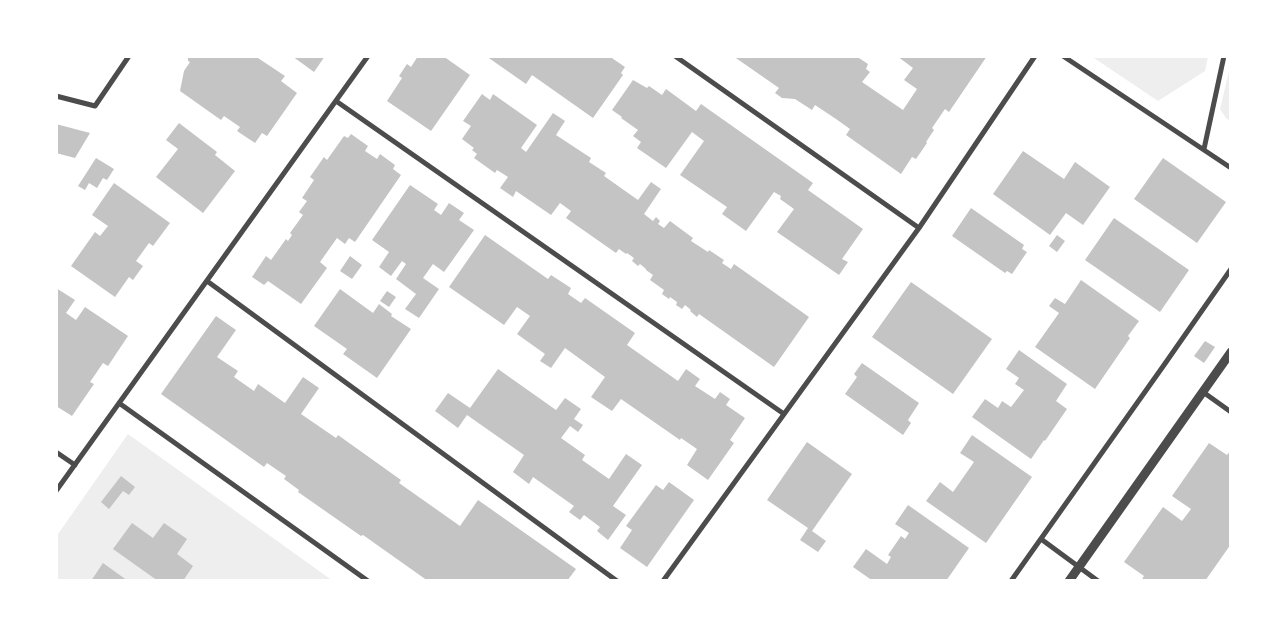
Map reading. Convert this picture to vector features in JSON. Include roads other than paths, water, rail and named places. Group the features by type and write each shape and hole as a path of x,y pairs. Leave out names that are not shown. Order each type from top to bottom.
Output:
{"street":[{"path":"56,96 95,106 128,56"},
{"path":"56,492 368,56"},
{"path":"675,56 919,228"},
{"path":"663,581 919,228 1035,56"},
{"path":"1062,56 1231,168"},
{"path":"1204,149 1224,56"},
{"path":"336,101 784,414"},
{"path":"1011,581 1231,269"},
{"path":"206,281 617,581"},
{"path":"1069,581 1231,352"},
{"path":"1203,392 1231,412"},
{"path":"119,403 368,581"},
{"path":"56,452 75,465"},
{"path":"1040,539 1098,581"}]}
